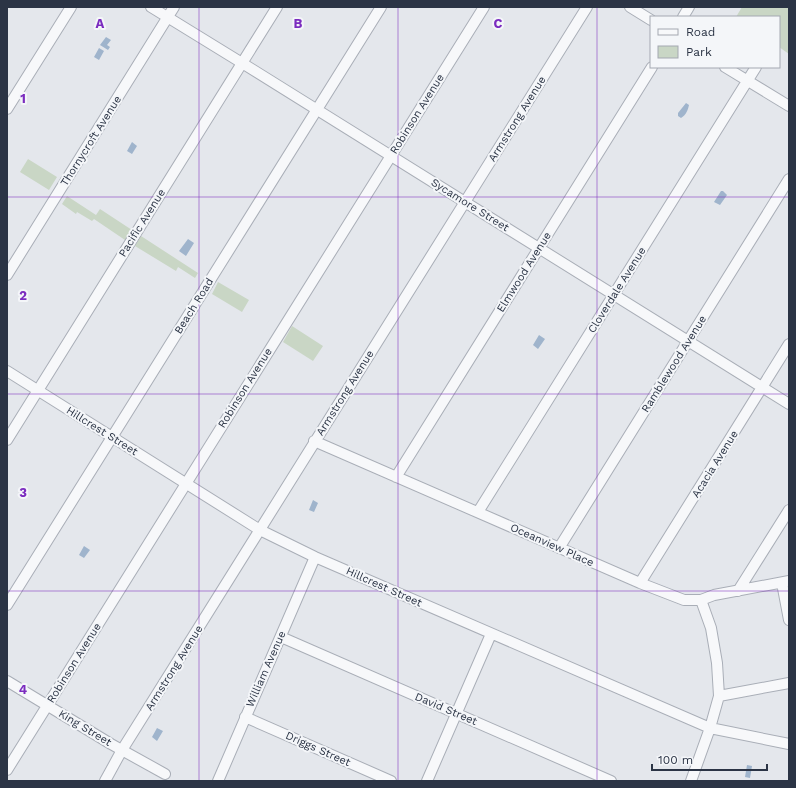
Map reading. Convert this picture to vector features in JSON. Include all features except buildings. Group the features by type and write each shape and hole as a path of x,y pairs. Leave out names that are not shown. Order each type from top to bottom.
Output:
{"street":[{"path":"7,109 71,7"},
{"name":"Sycamore Street","path":"151,7 789,404"},
{"name":"Thornycroft Avenue","path":"7,275 174,7"},
{"name":"Pacific Avenue","path":"7,440 277,7"},
{"name":"Beach Road","path":"7,605 381,7"},
{"name":"Robinson Avenue","path":"7,770 484,7"},
{"name":"Armstrong Avenue","path":"105,781 122,750 314,441 587,7"},
{"path":"630,7 650,19"},
{"path":"684,16 689,7"},
{"name":"Elmwood Avenue","path":"396,477 651,68"},
{"path":"727,68 789,106"},
{"name":"Cloverdale Avenue","path":"478,512 755,68"},
{"name":"Ramblewood Avenue","path":"559,548 789,179"},
{"name":"Acacia Avenue","path":"640,583 789,344"},
{"name":"Hillcrest Street","path":"7,371 260,530 315,557 710,728 789,744"},
{"name":"Oceanview Place","path":"314,441 640,583 684,600 701,600"},
{"path":"738,591 789,510"},
{"name":"William Avenue","path":"218,781 315,557"},
{"path":"691,781 710,728 719,696 717,663 711,628 701,600 714,595 786,582 789,620"},
{"path":"427,781 491,634"},
{"name":"David Street","path":"281,637 611,781"},
{"name":"King Street","path":"7,681 165,774"},
{"path":"719,696 789,683"},
{"name":"Driggs Street","path":"245,717 391,781"}],"green space":[{"path":"742,7 789,7 789,54 780,48 780,16 737,16"},
{"path":"28,159 57,177 49,190 20,172"},
{"path":"67,196 96,215 100,209 132,230 125,240 94,219 92,221 77,212 76,214 62,204"},
{"path":"141,236 198,273 195,278 178,267 176,271 135,246"},
{"path":"218,282 249,300 242,312 212,294"},
{"path":"292,326 323,346 313,361 283,342"}],"water":[{"path":"106,37 111,40 107,45 110,47 108,50 100,45"},
{"path":"99,48 104,51 99,60 94,57"},
{"path":"686,103 689,105 688,109 681,118 678,116 678,113"},
{"path":"132,142 137,146 132,154 127,151"},
{"path":"721,191 727,195 720,205 714,202"},
{"path":"188,239 194,243 186,256 179,251"},
{"path":"539,335 545,339 538,349 533,345"},
{"path":"313,500 318,503 314,512 309,510"},
{"path":"84,546 90,550 84,558 79,555"},
{"path":"157,728 163,731 157,741 152,737"},
{"path":"747,765 752,766 750,778 745,777"}]}
